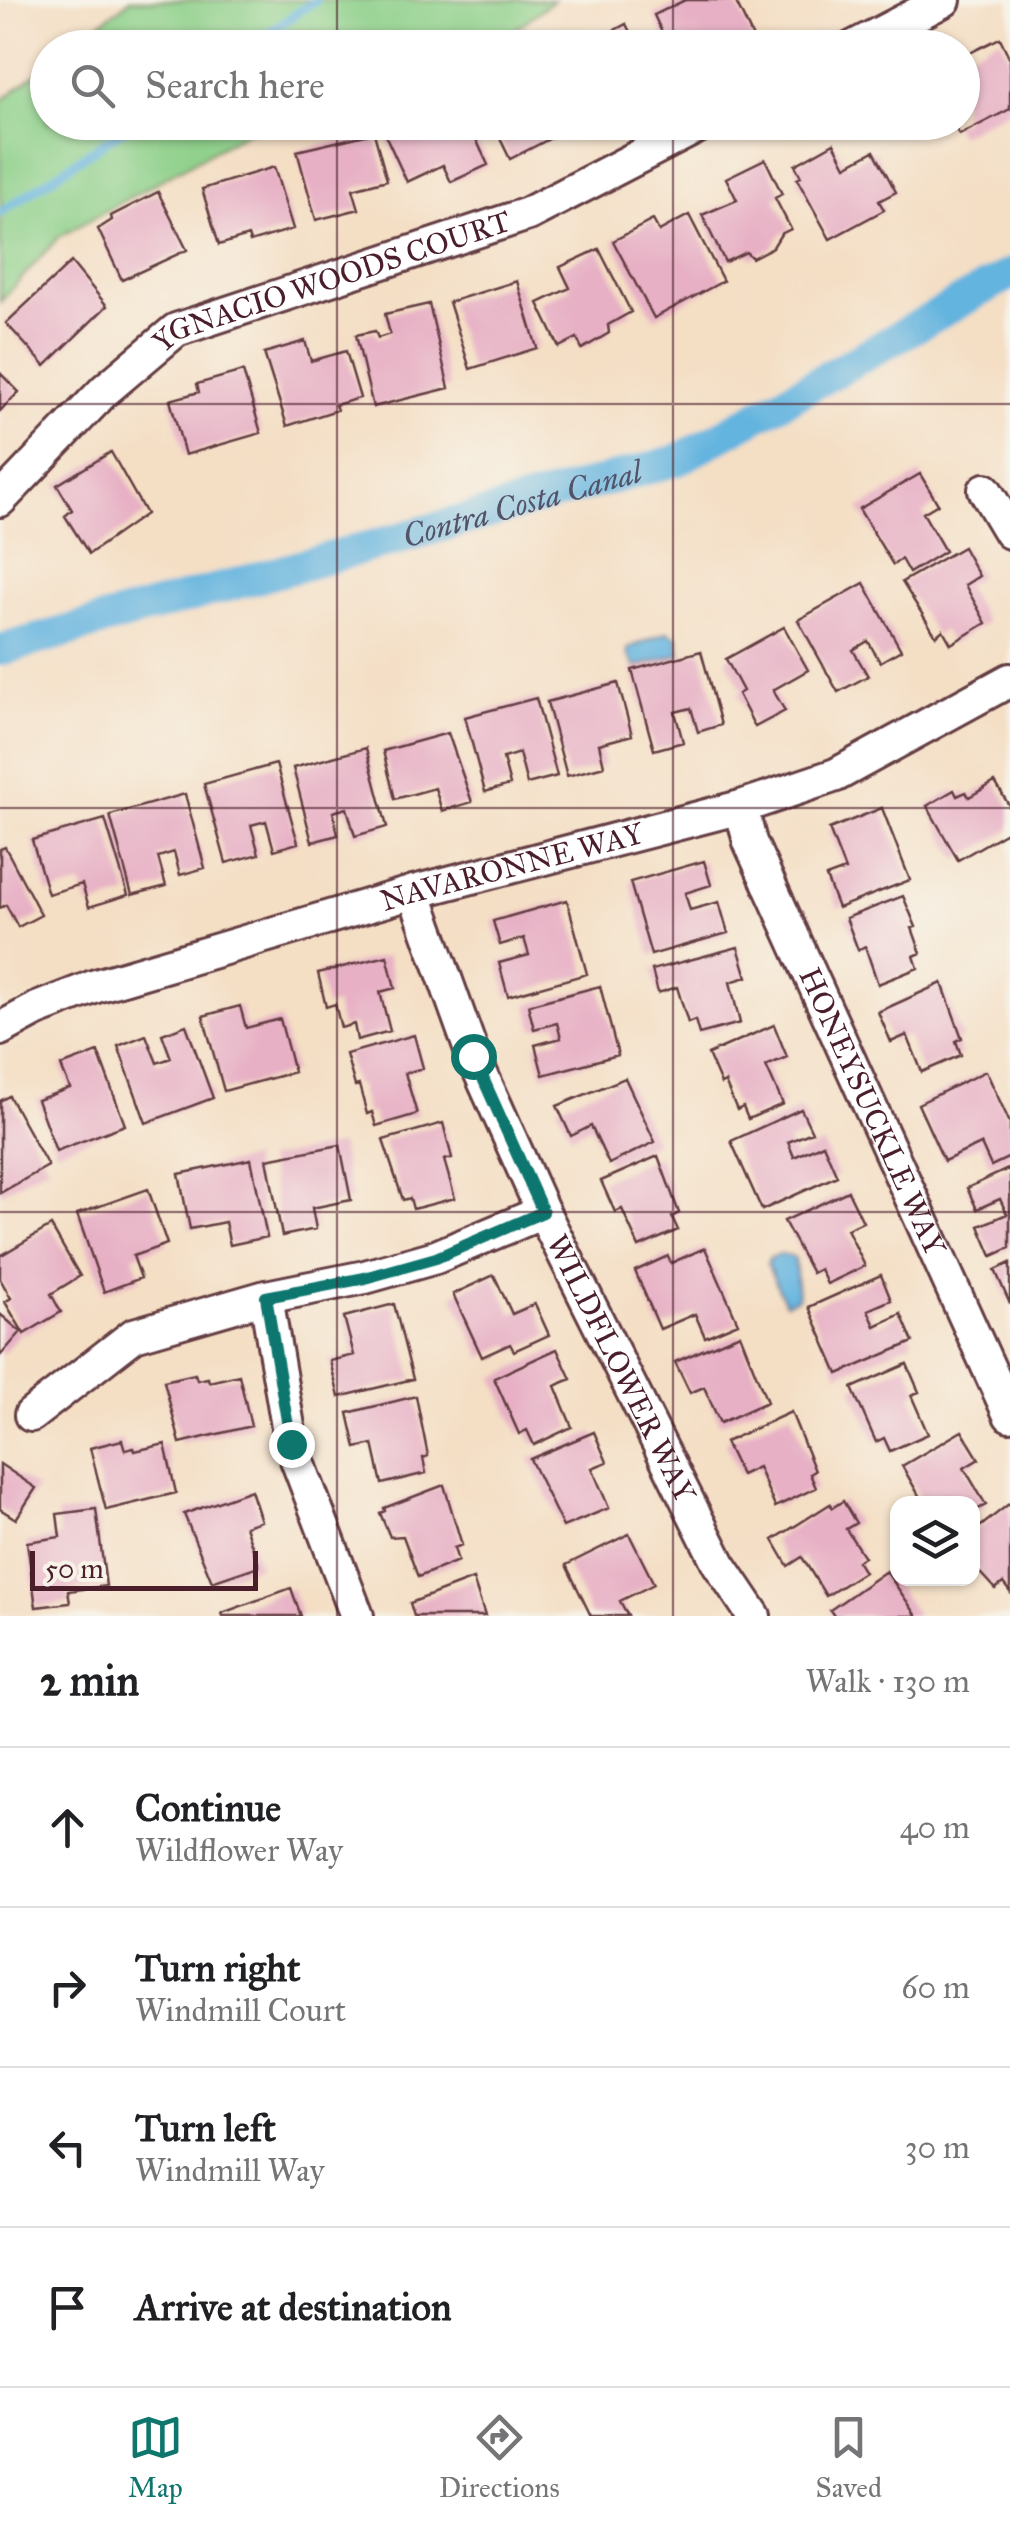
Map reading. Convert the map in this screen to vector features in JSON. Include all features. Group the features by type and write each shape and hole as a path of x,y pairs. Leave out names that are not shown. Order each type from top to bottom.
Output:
{"street":[{"path":"886,30 944,0"},
{"name":"YGNACIO WOODS COURT","path":"0,500 105,390 176,330 528,214 671,140"},
{"path":"985,490 1010,532"},
{"name":"NAVARONNE WAY","path":"0,1028 96,986 414,892 741,807 836,776 1010,680"},
{"name":"HONEYSUCKLE WAY","path":"741,807 750,842 1010,1416"},
{"name":"WILDFLOWER WAY","path":"414,892 473,1056 543,1212 719,1564 754,1616"},
{"path":"32,1415 134,1335 266,1297 365,1278 436,1258 543,1212"},
{"path":"266,1297 291,1444 357,1616"}],"green space":[{"path":"130,0 554,0 514,30 91,30"},
{"path":"30,78 30,140 233,140 59,237 0,302 0,102"}],"water":[{"path":"668,632 677,637 680,654 636,667 627,654 629,648"},
{"path":"780,1254 795,1260 798,1298 785,1303 767,1264"}],"building":[{"path":"685,0 735,0 749,30 661,30 654,15"},
{"path":"1000,38 1010,59 1010,109 980,124 980,48"},
{"path":"344,140 376,140 387,180 353,189 359,209 316,220 297,151"},
{"path":"388,140 476,140 488,165 451,182 443,165 407,182"},
{"path":"501,140 547,140 510,159"},
{"path":"834,143 846,166 874,151 896,192 879,201 884,210 830,239 797,179 801,177 795,165"},
{"path":"765,159 782,194 775,198 791,229 781,234 773,247 752,258 746,252 725,262 702,215 737,200 726,178"},
{"path":"274,167 293,229 250,242 248,236 219,245 202,189"},
{"path":"158,192 187,250 122,280 98,229 112,220 111,216"},
{"path":"689,215 723,281 654,318 613,241 653,220 659,231"},
{"path":"599,249 631,312 608,325 609,333 582,349 577,338 559,347 538,303 570,288 560,267"},
{"path":"71,262 107,306 45,366 6,323"},
{"path":"517,281 537,348 470,369 449,302"},
{"path":"429,304 449,388 373,407 356,335 375,331 378,338 390,334 385,314"},
{"path":"305,341 311,361 346,351 360,398 287,426 264,353"},
{"path":"243,371 261,433 185,455 170,400 199,392 197,384"},
{"path":"0,373 19,392 0,411"},
{"path":"111,452 146,514 89,554 65,516 72,510 57,485"},
{"path":"920,474 938,504 923,513 945,551 909,573 901,559 893,565 859,509"},
{"path":"963,547 979,576 965,585 986,623 951,644 943,630 936,636 902,582"},
{"path":"864,583 901,650 880,662 868,641 853,650 868,676 838,692 798,620"},
{"path":"784,627 808,670 773,690 785,711 755,727 738,694 743,691 726,659"},
{"path":"701,651 721,725 698,732 691,708 675,712 683,742 654,750 632,670"},
{"path":"618,683 632,735 599,744 604,766 567,776 547,702"},
{"path":"536,698 557,776 527,784 519,753 503,758 510,785 485,792 465,717"},
{"path":"448,733 472,802 442,811 435,788 395,799 383,751"},
{"path":"366,748 387,827 355,836 347,808 333,812 338,835 312,842 293,768"},
{"path":"276,764 298,843 274,850 266,821 251,825 259,854 226,863 204,784"},
{"path":"995,782 1010,807 1010,830 958,860 927,806 954,790 957,796 966,792 969,797"},
{"path":"185,794 205,868 180,875 174,852 158,857 166,886 132,895 110,815"},
{"path":"882,808 910,880 838,908 826,877 845,870 829,829"},
{"path":"105,819 128,895 89,907 82,884 48,894 32,840"},
{"path":"5,847 41,915 18,927 6,905 0,908 0,849"},
{"path":"704,861 711,885 685,893 690,910 719,902 728,933 651,955 630,882"},
{"path":"903,896 916,927 912,928 921,953 914,956 918,968 878,984 865,946 858,950 846,918"},
{"path":"567,900 587,974 508,996 499,963 529,955 524,938 500,945 493,921"},
{"path":"738,947 747,977 730,982 740,1023 699,1034 695,1020 688,1023 677,987 658,993 652,970"},
{"path":"387,956 395,988 380,992 390,1031 357,1040 354,1024 341,1028 335,1004 326,1007 318,973"},
{"path":"942,983 962,1038 956,1041 961,1055 922,1072 907,1035 891,1042 878,1012"},
{"path":"600,986 618,1055 543,1075 535,1045 561,1038 557,1023 534,1029 528,1005"},
{"path":"240,1006 246,1028 280,1019 294,1072 224,1091 203,1016"},
{"path":"186,1025 213,1098 146,1123 118,1046 146,1035 157,1063 171,1058 162,1034"},
{"path":"774,1025 787,1057 766,1066 783,1104 748,1119 743,1107 737,1110 725,1082 721,1084 708,1054"},
{"path":"414,1035 423,1068 405,1073 417,1114 376,1126 372,1112 367,1114 359,1085 355,1086 346,1054"},
{"path":"98,1052 125,1125 56,1151 37,1100 70,1088 61,1066"},
{"path":"986,1071 1010,1123 1010,1157 991,1166 981,1144 944,1161 918,1104"},
{"path":"625,1078 655,1142 609,1164 591,1126 571,1136 557,1106"},
{"path":"9,1096 48,1166 0,1193 0,1101"},
{"path":"801,1109 812,1132 788,1142 794,1157 823,1144 837,1176 762,1210 731,1141"},
{"path":"443,1123 452,1158 444,1160 455,1198 413,1209 410,1198 403,1200 383,1140"},
{"path":"340,1145 351,1200 312,1208 316,1229 282,1236 267,1159"},
{"path":"658,1156 679,1213 672,1217 678,1230 639,1247 622,1209 615,1212 601,1181"},
{"path":"251,1159 267,1237 230,1245 225,1222 190,1229 179,1174"},
{"path":"1010,1168 1010,1248 992,1256 979,1226 1007,1214 1000,1199 977,1209 967,1188"},
{"path":"148,1189 167,1244 133,1256 141,1278 104,1292 77,1214"},
{"path":"848,1191 863,1222 847,1229 865,1266 827,1284 820,1269 812,1273 784,1221"},
{"path":"51,1226 80,1276 51,1294 61,1312 24,1334 5,1302 11,1298 0,1279 0,1256"},
{"path":"705,1248 738,1323 705,1337 695,1314 660,1329 635,1271 668,1256 671,1263"},
{"path":"1010,1263 1010,1304 995,1270"},
{"path":"494,1275 512,1314 535,1304 549,1335 514,1351 510,1344 482,1357 453,1294"},
{"path":"881,1275 891,1300 868,1310 875,1326 901,1314 913,1342 838,1374 809,1307"},
{"path":"394,1304 413,1379 339,1397 330,1361 354,1355 344,1317"},
{"path":"0,1314 21,1332 0,1356"},
{"path":"740,1334 767,1402 720,1423 704,1387 690,1393 675,1362"},
{"path":"557,1349 571,1379 555,1386 572,1427 534,1445 527,1430 519,1434 494,1378"},
{"path":"907,1364 919,1392 911,1395 928,1434 890,1451 884,1438 876,1442 852,1388"},
{"path":"195,1374 197,1380 208,1378 209,1382 239,1375 251,1426 180,1443 164,1381"},
{"path":"416,1396 428,1456 423,1458 426,1473 382,1484 373,1444 356,1448 348,1413"},
{"path":"791,1412 815,1471 810,1474 816,1488 775,1507 758,1467 741,1475 725,1442"},
{"path":"962,1431 979,1459 964,1468 986,1505 980,1508 980,1496 919,1496 902,1466"},
{"path":"594,1432 607,1462 592,1468 609,1508 563,1527 530,1459"},
{"path":"122,1440 125,1450 135,1451 165,1444 176,1493 106,1510 90,1448"},
{"path":"0,1464 36,1488 16,1519 0,1509"},
{"path":"444,1485 462,1545 454,1548 458,1561 418,1577 403,1536 390,1537 380,1513"},
{"path":"251,1490 261,1521 245,1526 259,1566 212,1582 184,1514"},
{"path":"843,1501 856,1523 846,1529 864,1557 857,1561 864,1572 826,1596 802,1557 788,1566 773,1540 830,1504 832,1508"},
{"path":"1010,1503 1010,1592 1003,1583 995,1589 980,1573 980,1527"},
{"path":"96,1509 106,1586 68,1591 70,1603 36,1607 27,1542 60,1537 57,1514"},
{"path":"629,1534 654,1584 620,1601 628,1616 591,1616 566,1565"},
{"path":"886,1571 890,1586 896,1586 917,1616 834,1616 830,1610"},
{"path":"473,1579 485,1616 414,1616 410,1603"},
{"path":"291,1588 301,1616 223,1616 222,1613"}],"waterway":[{"path":"272,30 316,0"},
{"path":"0,213 107,140"},
{"name":"Contra Costa Canal","path":"0,650 678,460 1010,274"}],"route":[{"path":"291,1444 266,1297 365,1278 436,1258 543,1212 473,1056"}]}
